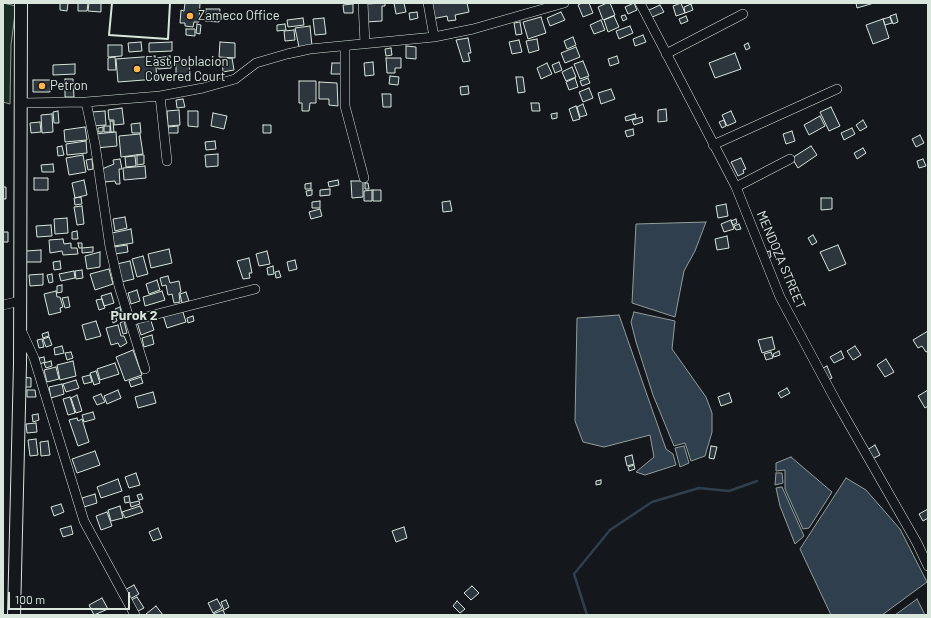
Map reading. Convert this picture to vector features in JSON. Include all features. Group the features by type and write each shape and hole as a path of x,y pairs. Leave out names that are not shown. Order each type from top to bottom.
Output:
{"main road":[{"path":"14,615 20,329 20,3"}],"street":[{"path":"363,3 365,44"},
{"path":"428,3 434,37"},
{"path":"21,103 86,102 160,96 203,88 235,79 256,63 287,54 310,49 434,37 473,29 564,3"},
{"name":"MENDOZA STREET","path":"640,3 713,146 736,187 780,297 928,566"},
{"path":"666,54 743,14"},
{"path":"345,46 345,106 364,178"},
{"path":"713,146 837,89"},
{"path":"160,96 167,161"},
{"path":"86,102 95,144 110,247 119,286 145,369"},
{"path":"736,187 790,159"},
{"path":"130,321 254,288"},
{"path":"3,305 20,301"},
{"path":"20,329 34,358 84,521 135,615"}],"green space":[{"path":"3,3 16,6 11,45 10,104 3,102"}],"water":[{"path":"706,222 695,251 684,271 675,317 632,303 636,224"},
{"path":"634,312 675,321 672,349 706,397 712,413 712,432 705,456 691,461 685,443 674,446 653,395 636,342 631,322"},
{"path":"619,315 666,449 673,454 676,465 645,475 636,472 654,457 650,435 604,447 583,442 575,421 577,318"},
{"path":"684,446 689,463 680,467 675,448"},
{"path":"791,457 832,492 809,528 803,529 785,489 785,470 776,471 776,463"},
{"path":"776,473 782,473 783,483 775,485"},
{"path":"846,478 866,490 900,529 927,582 882,615 831,615 800,549"},
{"path":"782,487 804,536 795,544 780,506 776,488"},
{"path":"917,599 925,615 895,615"}],"building":[{"path":"60,3 68,3 67,11 60,10"},
{"path":"78,3 88,3 87,11 78,11"},
{"path":"89,3 101,3 101,12 88,11"},
{"name":"Zameco Office","path":"185,3 200,3 199,22 194,22 193,27 185,26 185,23 180,23 181,10 184,11"},
{"path":"385,3 385,6 382,6 382,21 366,22 366,4"},
{"path":"394,3 404,3 406,12 396,14"},
{"path":"429,3 467,3 469,12 455,15 456,20 448,21 447,16 432,19"},
{"path":"582,3 589,3 593,13 583,17 578,5"},
{"path":"610,3 615,15 603,20 598,7"},
{"path":"634,3 637,10 628,14 625,7"},
{"path":"681,3 685,13 676,16 673,6"},
{"path":"856,3 874,3 857,8"},
{"path":"353,4 353,13 344,13 343,5"},
{"path":"691,4 693,10 685,13 684,7"},
{"path":"660,5 664,12 650,18 647,11"},
{"path":"206,9 220,9 219,22 205,21"},
{"path":"417,12 418,18 410,20 409,13"},
{"path":"561,12 565,20 550,26 547,18"},
{"path":"896,14 898,22 893,24 890,16"},
{"path":"625,15 627,19 623,21 621,16"},
{"path":"614,16 619,27 608,32 604,20"},
{"path":"686,16 688,21 681,24 679,19"},
{"path":"541,17 546,33 528,39 523,22"},
{"path":"890,17 892,23 885,25 883,19"},
{"path":"303,18 304,25 288,27 287,20"},
{"path":"324,18 326,34 315,35 313,19"},
{"path":"883,19 889,38 873,44 866,25"},
{"path":"601,20 605,30 594,34 590,25"},
{"path":"520,22 522,34 516,35 514,23"},
{"path":"197,24 201,25 200,34 196,33"},
{"path":"285,24 286,30 277,31 277,25"},
{"path":"310,26 312,46 299,47 295,28"},
{"path":"630,26 633,33 619,39 616,31"},
{"path":"186,29 195,29 195,36 186,35"},
{"path":"294,30 295,40 285,41 284,31"},
{"path":"643,35 646,42 635,46 633,39"},
{"path":"573,37 576,45 567,49 564,41"},
{"path":"468,38 471,53 468,53 470,61 463,62 456,40"},
{"path":"537,39 539,50 529,53 526,41"},
{"path":"519,40 522,52 512,54 509,42"},
{"path":"141,42 142,51 129,52 128,43"},
{"path":"172,42 172,51 149,52 149,43"},
{"path":"220,42 235,43 235,58 219,57"},
{"path":"748,43 750,48 746,50 744,45"},
{"path":"108,45 122,45 122,56 108,57"},
{"path":"406,46 416,47 416,59 406,58"},
{"path":"576,47 580,57 565,63 561,53"},
{"path":"391,48 392,55 386,56 385,49"},
{"path":"735,53 741,69 715,78 709,63"},
{"name":"East Poblacion Covered Court","path":"155,56 157,79 118,82 116,59"},
{"path":"170,56 171,68 158,69 157,58"},
{"path":"617,56 619,63 610,66 608,59"},
{"path":"115,57 116,70 108,70 108,58"},
{"path":"232,58 234,70 223,72 222,59"},
{"path":"386,58 401,58 401,68 395,68 395,73 387,73"},
{"path":"176,61 190,61 189,75 176,75"},
{"path":"583,61 589,76 580,79 574,64"},
{"path":"373,62 374,75 365,76 364,63"},
{"path":"559,62 562,70 555,73 552,65"},
{"path":"332,63 342,63 341,74 331,74"},
{"path":"547,63 552,74 541,79 537,68"},
{"path":"75,64 75,74 53,75 53,65"},
{"path":"572,67 576,77 566,81 562,72"},
{"path":"390,76 399,77 398,85 389,84"},
{"path":"516,77 523,77 525,92 518,93"},
{"path":"575,78 578,87 569,90 566,82"},
{"path":"588,78 590,83 582,86 580,81"},
{"path":"65,79 73,79 74,97 65,97"},
{"name":"Petron","path":"33,80 51,80 50,92 33,92"},
{"path":"299,81 316,81 316,103 310,103 309,111 302,111 302,103 299,103"},
{"path":"319,82 337,83 338,106 329,105 329,99 319,99"},
{"path":"468,86 469,94 461,95 460,87"},
{"path":"589,88 593,98 583,102 579,92"},
{"path":"611,89 615,99 601,104 598,93"},
{"path":"382,94 391,94 391,107 383,107"},
{"path":"183,99 185,107 177,108 176,100"},
{"path":"531,103 539,103 540,111 532,111"},
{"path":"583,104 587,115 580,117 577,107"},
{"path":"576,106 580,119 573,121 569,109"},
{"path":"831,107 840,126 829,131 820,112"},
{"path":"122,108 124,124 114,125 114,120 109,120 108,110"},
{"path":"666,109 667,121 658,122 658,110"},
{"path":"179,110 180,125 168,126 167,111"},
{"path":"58,111 59,123 54,123 53,112"},
{"path":"105,111 106,125 92,126 91,112"},
{"path":"188,111 198,111 198,127 188,126"},
{"path":"731,111 736,122 727,126 722,115"},
{"path":"213,113 227,116 224,129 211,126"},
{"path":"557,113 557,118 552,119 551,114"},
{"path":"52,114 53,132 42,133 41,115"},
{"path":"635,114 636,118 626,121 625,117"},
{"path":"820,116 825,126 809,135 804,125"},
{"path":"642,117 643,122 634,125 632,120"},
{"path":"724,120 726,126 722,128 719,122"},
{"path":"863,120 867,127 860,131 856,125"},
{"path":"110,121 113,121 114,132 111,132"},
{"path":"40,122 41,132 31,133 30,123"},
{"path":"140,123 141,133 132,133 131,124"},
{"path":"263,125 271,125 271,133 263,133"},
{"path":"104,126 110,126 110,132 104,132"},
{"path":"178,126 178,133 168,133 168,127"},
{"path":"85,127 87,140 65,142 64,130"},
{"path":"103,127 103,132 98,132 98,128"},
{"path":"852,128 855,134 844,140 841,133"},
{"path":"633,129 634,135 627,137 625,131"},
{"path":"792,131 795,141 786,144 783,134"},
{"path":"116,132 117,146 96,148 95,134"},
{"path":"140,134 143,154 121,157 119,136"},
{"path":"920,135 924,143 916,147 912,139"},
{"path":"86,141 87,153 67,155 66,144"},
{"path":"215,141 216,149 206,150 205,142"},
{"path":"62,146 64,155 58,156 57,147"},
{"path":"811,146 817,155 798,168 792,158"},
{"path":"863,148 866,153 857,159 854,153"},
{"path":"218,154 218,166 206,167 205,155"},
{"path":"83,155 86,172 69,175 66,158"},
{"path":"137,155 144,155 144,164 137,165"},
{"path":"135,156 136,166 126,167 125,157"},
{"path":"741,158 746,169 743,170 744,173 738,176 731,162"},
{"path":"92,159 93,169 88,170 86,160"},
{"path":"120,159 122,169 119,169 120,184 116,184 115,181 104,182 102,169 114,164 113,160"},
{"path":"923,159 926,166 919,168 917,161"},
{"path":"53,164 54,172 42,172 41,165"},
{"path":"145,166 146,178 124,180 123,168"},
{"path":"34,178 48,178 48,190 34,190"},
{"path":"84,180 87,195 75,198 72,183"},
{"path":"338,180 339,185 329,187 328,182"},
{"path":"351,181 363,181 363,197 352,198"},
{"path":"311,183 311,189 305,189 305,184"},
{"path":"365,183 368,183 369,189 365,189"},
{"path":"3,187 6,187 6,199 3,199"},
{"path":"330,189 330,195 320,196 320,190"},
{"path":"312,190 312,195 307,196 306,191"},
{"path":"372,190 372,201 364,201 364,191"},
{"path":"373,190 381,190 381,201 373,201"},
{"path":"81,197 82,204 75,205 74,198"},
{"path":"821,198 832,198 832,209 821,210"},
{"path":"320,201 320,208 312,208 312,202"},
{"path":"450,201 452,211 443,212 442,202"},
{"path":"726,204 728,216 718,218 716,206"},
{"path":"82,206 84,224 77,225 74,207"},
{"path":"320,209 322,216 311,219 309,212"},
{"path":"125,217 127,228 115,231 113,219"},
{"path":"67,218 68,233 55,234 54,219"},
{"path":"736,219 737,223 733,225 731,221"},
{"path":"731,220 734,229 724,232 721,224"},
{"path":"739,224 741,229 736,230 734,226"},
{"path":"51,225 52,236 37,237 36,226"},
{"path":"131,229 133,243 114,246 112,233"},
{"path":"77,231 78,239 72,239 72,232"},
{"path":"3,232 8,232 8,242 3,242"},
{"path":"813,235 817,242 812,245 808,238"},
{"path":"727,236 729,248 717,250 715,239"},
{"path":"63,239 64,244 71,243 71,248 77,248 78,254 63,255 62,251 50,253 49,240"},
{"path":"78,243 82,243 82,248 79,248"},
{"path":"127,245 128,252 115,254 114,247"},
{"path":"838,245 846,264 829,271 820,252"},
{"path":"93,247 93,252 82,253 82,248"},
{"path":"169,249 172,263 151,268 148,254"},
{"path":"41,250 41,262 26,262 26,251"},
{"path":"267,251 270,264 259,266 256,254"},
{"path":"770,251 771,257 767,258 766,252"},
{"path":"100,252 100,267 87,269 85,256"},
{"path":"143,256 148,274 137,277 132,259"},
{"path":"249,258 252,273 249,273 250,278 243,279 237,261"},
{"path":"295,260 297,269 289,271 287,262"},
{"path":"60,261 61,269 54,270 53,262"},
{"path":"130,261 134,279 121,282 117,264"},
{"path":"273,266 274,274 268,275 267,268"},
{"path":"109,269 113,284 95,290 90,274"},
{"path":"82,270 83,278 76,279 75,271"},
{"path":"74,271 75,278 61,281 59,274"},
{"path":"279,271 281,277 276,278 275,272"},
{"path":"43,274 43,285 30,286 29,275"},
{"path":"52,274 53,282 49,283 47,275"},
{"path":"168,276 170,283 179,281 181,292 179,293 180,302 174,303 172,294 168,295 166,285 162,286 160,278"},
{"path":"157,280 160,290 149,294 146,284"},
{"path":"62,285 62,292 57,293 57,286"},
{"path":"137,290 140,301 131,304 128,293"},
{"path":"56,291 57,297 60,297 63,307 60,308 61,312 49,315 44,294"},
{"path":"162,291 165,300 145,306 143,297"},
{"path":"186,292 189,301 182,303 180,294"},
{"path":"111,293 114,303 104,306 101,296"},
{"path":"68,297 70,307 65,308 62,298"},
{"path":"102,299 105,308 99,310 96,300"},
{"path":"120,307 122,316 118,317 115,309"},
{"path":"182,309 186,322 167,328 163,315"},
{"path":"114,311 117,321 113,323 110,312"},
{"path":"193,316 194,321 188,323 187,318"},
{"path":"150,318 154,330 141,335 137,322"},
{"path":"96,321 101,336 86,340 82,325"},
{"path":"124,321 127,333 123,334 120,323"},
{"path":"118,325 121,336 124,336 127,343 120,347 118,343 111,345 106,328"},
{"path":"928,331 928,351 926,352 922,346 918,348 913,340"},
{"path":"48,332 49,336 43,338 42,334"},
{"path":"152,335 154,344 144,347 142,338"},
{"path":"49,337 52,345 46,347 43,339"},
{"path":"772,337 775,349 762,353 758,340"},
{"path":"42,339 44,347 39,348 37,340"},
{"path":"62,346 64,353 55,355 54,348"},
{"path":"855,346 861,355 853,360 847,351"},
{"path":"133,350 142,375 125,381 116,357"},
{"path":"779,351 780,355 774,357 773,354"},
{"path":"841,351 844,358 834,363 830,357"},
{"path":"71,352 73,358 67,360 65,353"},
{"path":"771,352 773,358 766,360 764,354"},
{"path":"44,357 45,362 40,364 39,358"},
{"path":"886,359 894,372 885,377 877,365"},
{"path":"51,361 52,366 46,368 44,363"},
{"path":"73,361 76,376 60,380 57,365"},
{"path":"115,363 119,374 100,380 97,369"},
{"path":"827,366 832,378 826,381 821,369"},
{"path":"56,367 59,379 47,382 44,370"},
{"path":"96,371 100,383 94,385 90,373"},
{"path":"90,375 92,382 84,384 82,377"},
{"path":"22,377 31,378 31,387 22,387"},
{"path":"141,377 143,383 131,387 129,381"},
{"path":"76,380 79,388 66,392 63,384"},
{"path":"62,384 64,394 51,398 49,387"},
{"path":"787,388 790,393 781,398 778,393"},
{"path":"27,390 35,390 36,397 27,397"},
{"path":"118,390 121,398 107,404 104,396"},
{"path":"928,390 928,406 925,408 918,396"},
{"path":"153,392 156,403 138,408 135,397"},
{"path":"729,393 732,402 721,406 718,397"},
{"path":"101,394 105,402 97,405 93,397"},
{"path":"77,395 82,411 76,413 71,398"},
{"path":"70,397 75,413 68,415 63,399"},
{"path":"93,412 95,419 84,422 82,415"},
{"path":"38,414 39,420 33,422 32,415"},
{"path":"77,418 78,421 82,419 89,442 78,446 69,420"},
{"path":"36,423 37,432 27,433 26,424"},
{"path":"36,439 38,455 30,456 28,440"},
{"path":"48,441 50,455 41,456 40,442"},
{"path":"875,445 880,455 872,459 867,450"},
{"path":"711,446 717,447 714,459 709,458"},
{"path":"95,451 100,465 77,473 72,459"},
{"path":"632,455 634,464 627,466 625,457"},
{"path":"634,465 635,469 629,471 628,467"},
{"path":"136,473 140,485 129,488 125,477"},
{"path":"118,479 122,491 101,498 97,487"},
{"path":"601,480 601,484 596,485 596,481"},
{"path":"95,494 97,503 84,507 82,498"},
{"path":"141,494 143,499 139,500 137,495"},
{"path":"129,496 130,502 125,503 124,497"},
{"path":"139,501 140,504 131,507 130,503"},
{"path":"61,504 64,512 54,516 51,507"},
{"path":"120,506 123,518 111,521 108,510"},
{"path":"140,506 143,512 125,518 122,512"},
{"path":"928,509 928,518 923,521 919,514"},
{"path":"107,512 112,526 101,530 96,516"},
{"path":"71,526 73,534 63,537 60,529"},
{"path":"404,527 407,538 396,542 392,531"},
{"path":"158,528 162,538 153,541 149,532"},
{"path":"134,585 139,594 128,600 123,591"},
{"path":"472,586 479,593 471,600 464,593"},
{"path":"137,597 144,608 136,612 129,601"},
{"path":"102,598 108,609 94,615 89,605"},
{"path":"217,599 222,608 213,613 208,603"},
{"path":"226,600 229,607 224,610 221,602"},
{"path":"457,601 465,609 460,613 453,606"},
{"path":"156,606 163,615 146,614"},
{"path":"223,610 225,615 213,615 213,614"}],"waterway":[{"path":"587,615 574,574 610,530 652,502 699,488 729,491 757,481"}],"wall":[{"path":"112,3 109,35 168,39 170,3"}],"place":[{"name":"Zameco Office","path":"190,16"},
{"name":"East Poblacion Covered Court","path":"137,69"},
{"name":"Petron","path":"42,86"}],"district":[{"name":"Purok 2","path":"134,315"}]}
